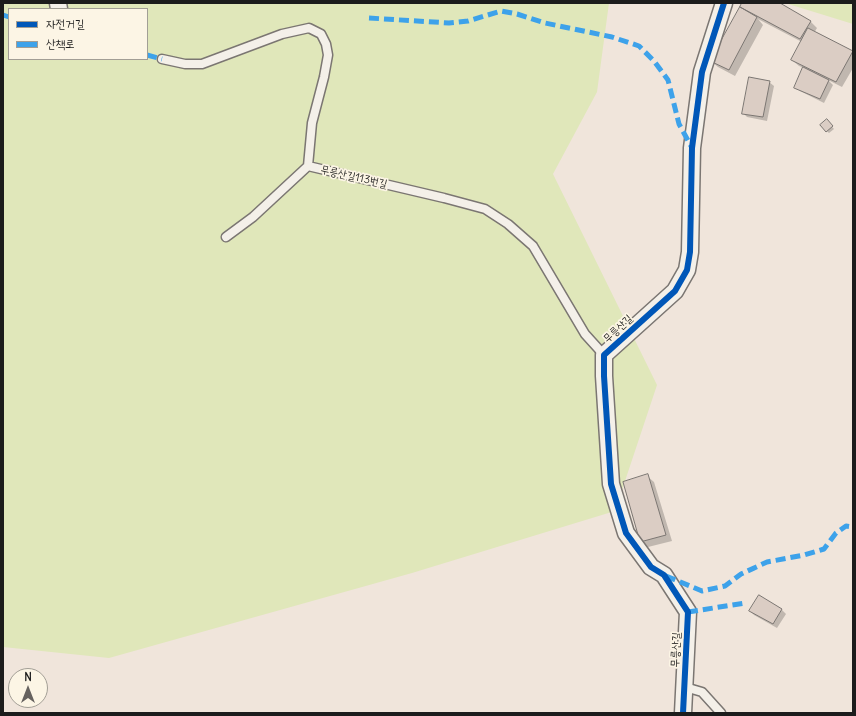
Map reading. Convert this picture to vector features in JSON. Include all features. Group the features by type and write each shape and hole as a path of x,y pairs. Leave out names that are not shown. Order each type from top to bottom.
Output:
{"street":[{"name":"무릉산길","path":"683,713 688,612 664,575 651,567 626,533 611,484 604,384 604,355 675,291 687,270 690,252 692,148 702,72 724,3"}],"lane":[{"name":"무릉산길113번길","path":"162,59 185,64 202,64 282,34 309,28 321,34 326,44 328,55 312,123 308,166 437,196 485,209 508,224 533,246 585,334 604,355"},
{"path":"226,237 253,217 308,166"},
{"path":"685,687 702,692 721,713"}],"green space":[{"path":"3,3 609,3 597,92 553,174 657,385 615,511 412,573 109,658 3,647"},
{"path":"785,3 853,3 853,24"}],"building":[{"path":"742,3 780,3 811,21 800,39 740,7"},
{"path":"740,7 757,17 729,70 710,61"},
{"path":"808,28 853,51 836,82 791,60"},
{"path":"803,67 829,80 820,99 794,88"},
{"path":"749,77 770,81 763,117 742,114"},
{"path":"827,119 833,126 826,132 820,125"},
{"path":"648,474 666,535 640,542 623,482"},
{"path":"759,595 782,609 773,624 749,611"}],"marked path":[{"path":"369,18 449,23 468,21 501,11 517,14 545,23 612,37 639,46 654,61 668,80 679,124 691,146"},
{"path":"3,15 8,17"},
{"path":"148,55 162,59"},
{"path":"666,576 702,591 725,586 741,574 767,562 804,555 824,549 836,533 846,526 853,527"},
{"path":"688,612 745,603"}],"cycle path":[{"path":"683,713 688,612 664,575 651,567 626,533 611,484 604,355 675,291 687,270 690,252 692,148 702,72 724,3"}]}
